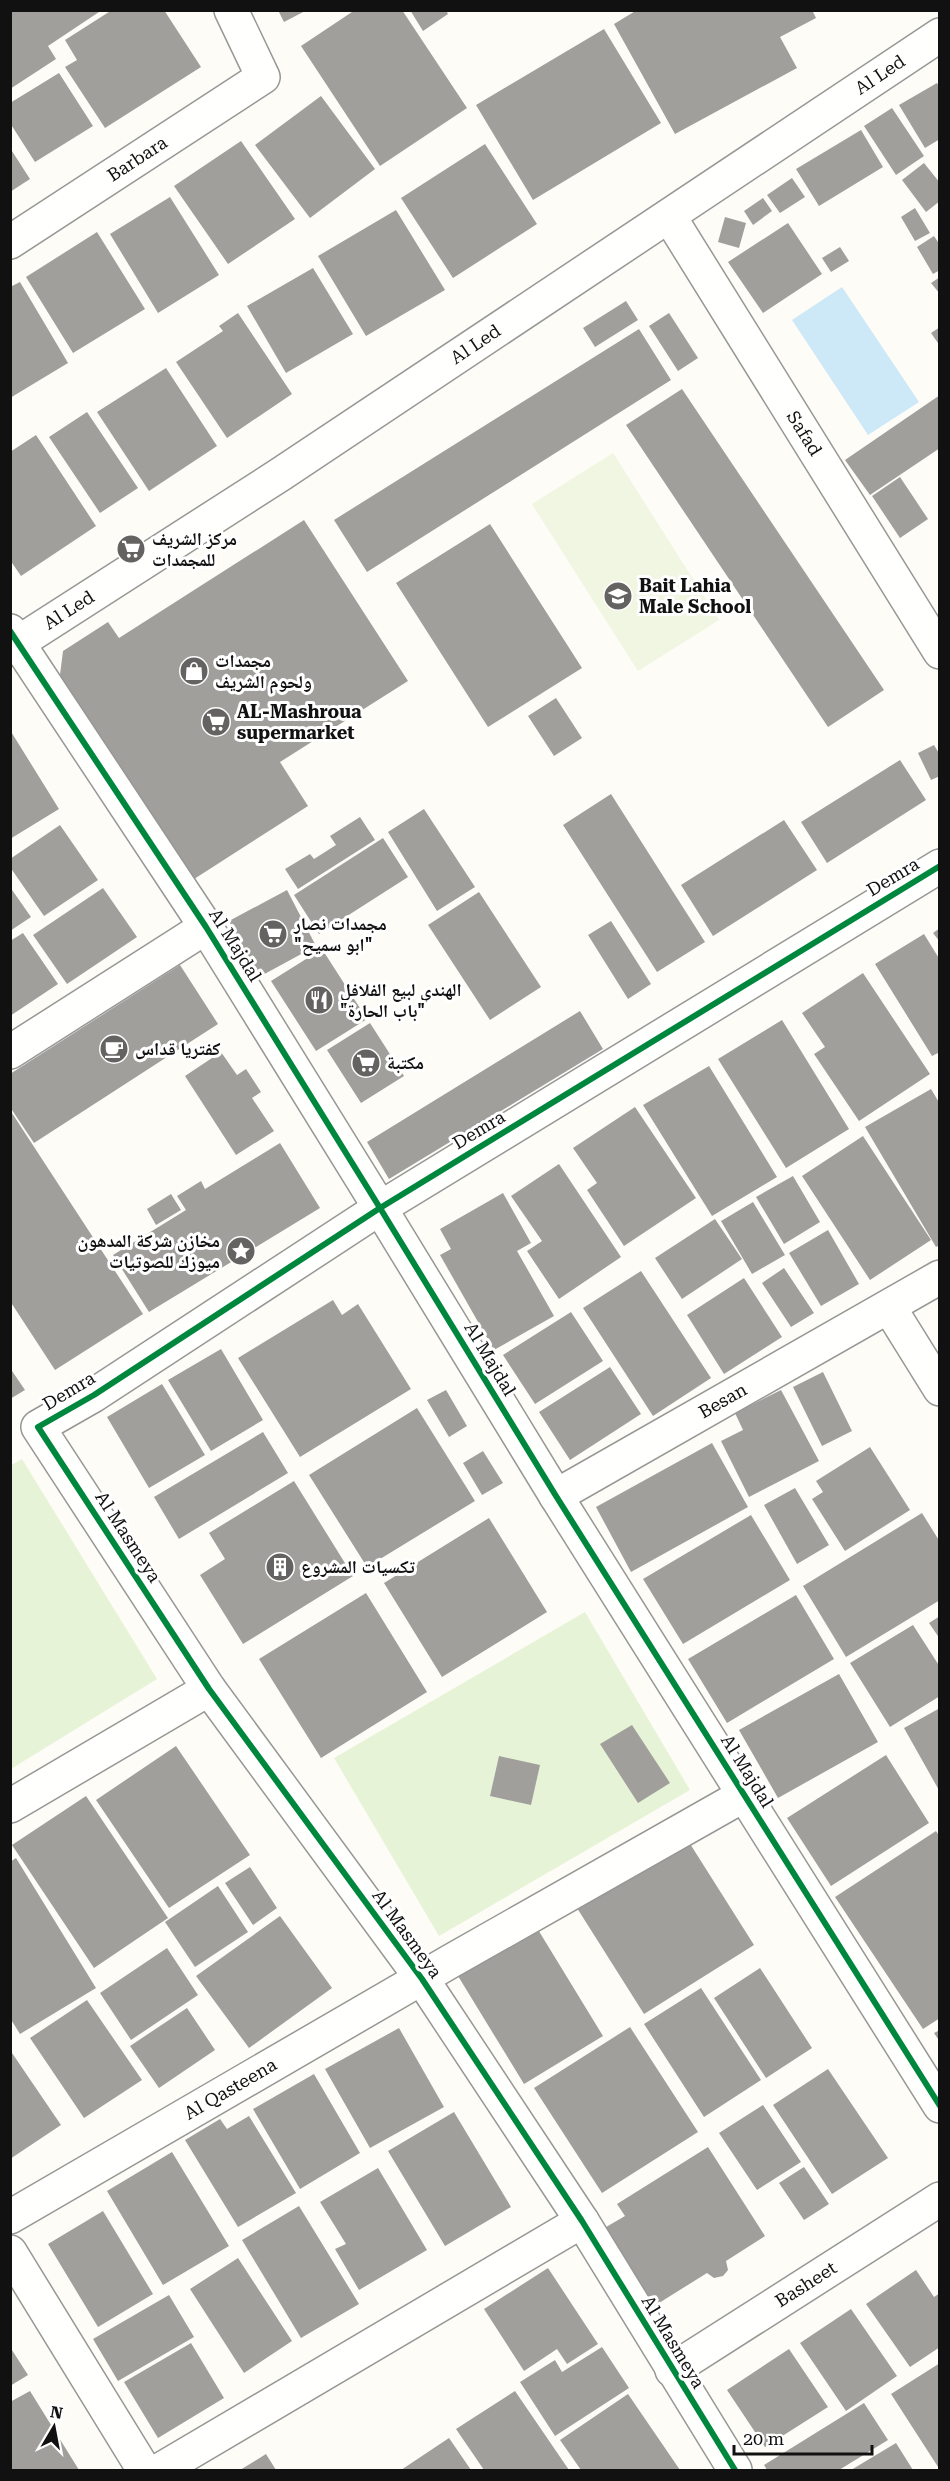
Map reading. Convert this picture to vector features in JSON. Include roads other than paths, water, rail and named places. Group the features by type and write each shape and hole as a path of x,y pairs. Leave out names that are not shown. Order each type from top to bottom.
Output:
{"street":[{"name":"Barbara","path":"10,242 263,77 231,10"},
{"name":"Al Led","path":"13,640 282,474 939,35"},
{"name":"Safad","path":"669,216 939,652"},
{"name":"Al Majdal","path":"13,640 206,927 556,1496 939,2106"},
{"name":"Demra","path":"38,1427 94,1395 380,1208 939,866"},
{"path":"10,1052 206,927"},
{"name":"Besan","path":"556,1496 939,1277"},
{"path":"889,1307 939,1389"},
{"name":"Al Masmeya","path":"38,1427 209,1689 422,1979 582,2221 735,2470"},
{"path":"10,1806 209,1689"},
{"name":"Al Qasteena","path":"10,2217 451,1961 744,1795"},
{"name":"Basheet","path":"672,2370 939,2199"},
{"path":"160,2470 582,2221"},
{"path":"10,2252 144,2470"}],"water":[{"path":"842,287 919,402 868,435 792,320"}],"place":[{"name":"مركز الشريف للمجمدات","path":"131,549"},
{"name":"Bait Lahia Male School","path":"618,596"},
{"name":"مجمدات ولحوم الشريف","path":"194,671"},
{"name":"AL-Mashroua supermarket","path":"216,722"},
{"name":"مجمدات نصار \"ابو سميح\"","path":"273,934"},
{"name":"الهندي لبيع الفلافل \"باب الحارة\"","path":"319,1000"},
{"name":"كفتريا قداس","path":"114,1049"},
{"name":"مكتبة","path":"366,1063"},
{"name":"مخازن شركة المدهون ميوزك للصوتيات","path":"241,1251"},
{"name":"تكسيات المشروع","path":"280,1567"}]}
